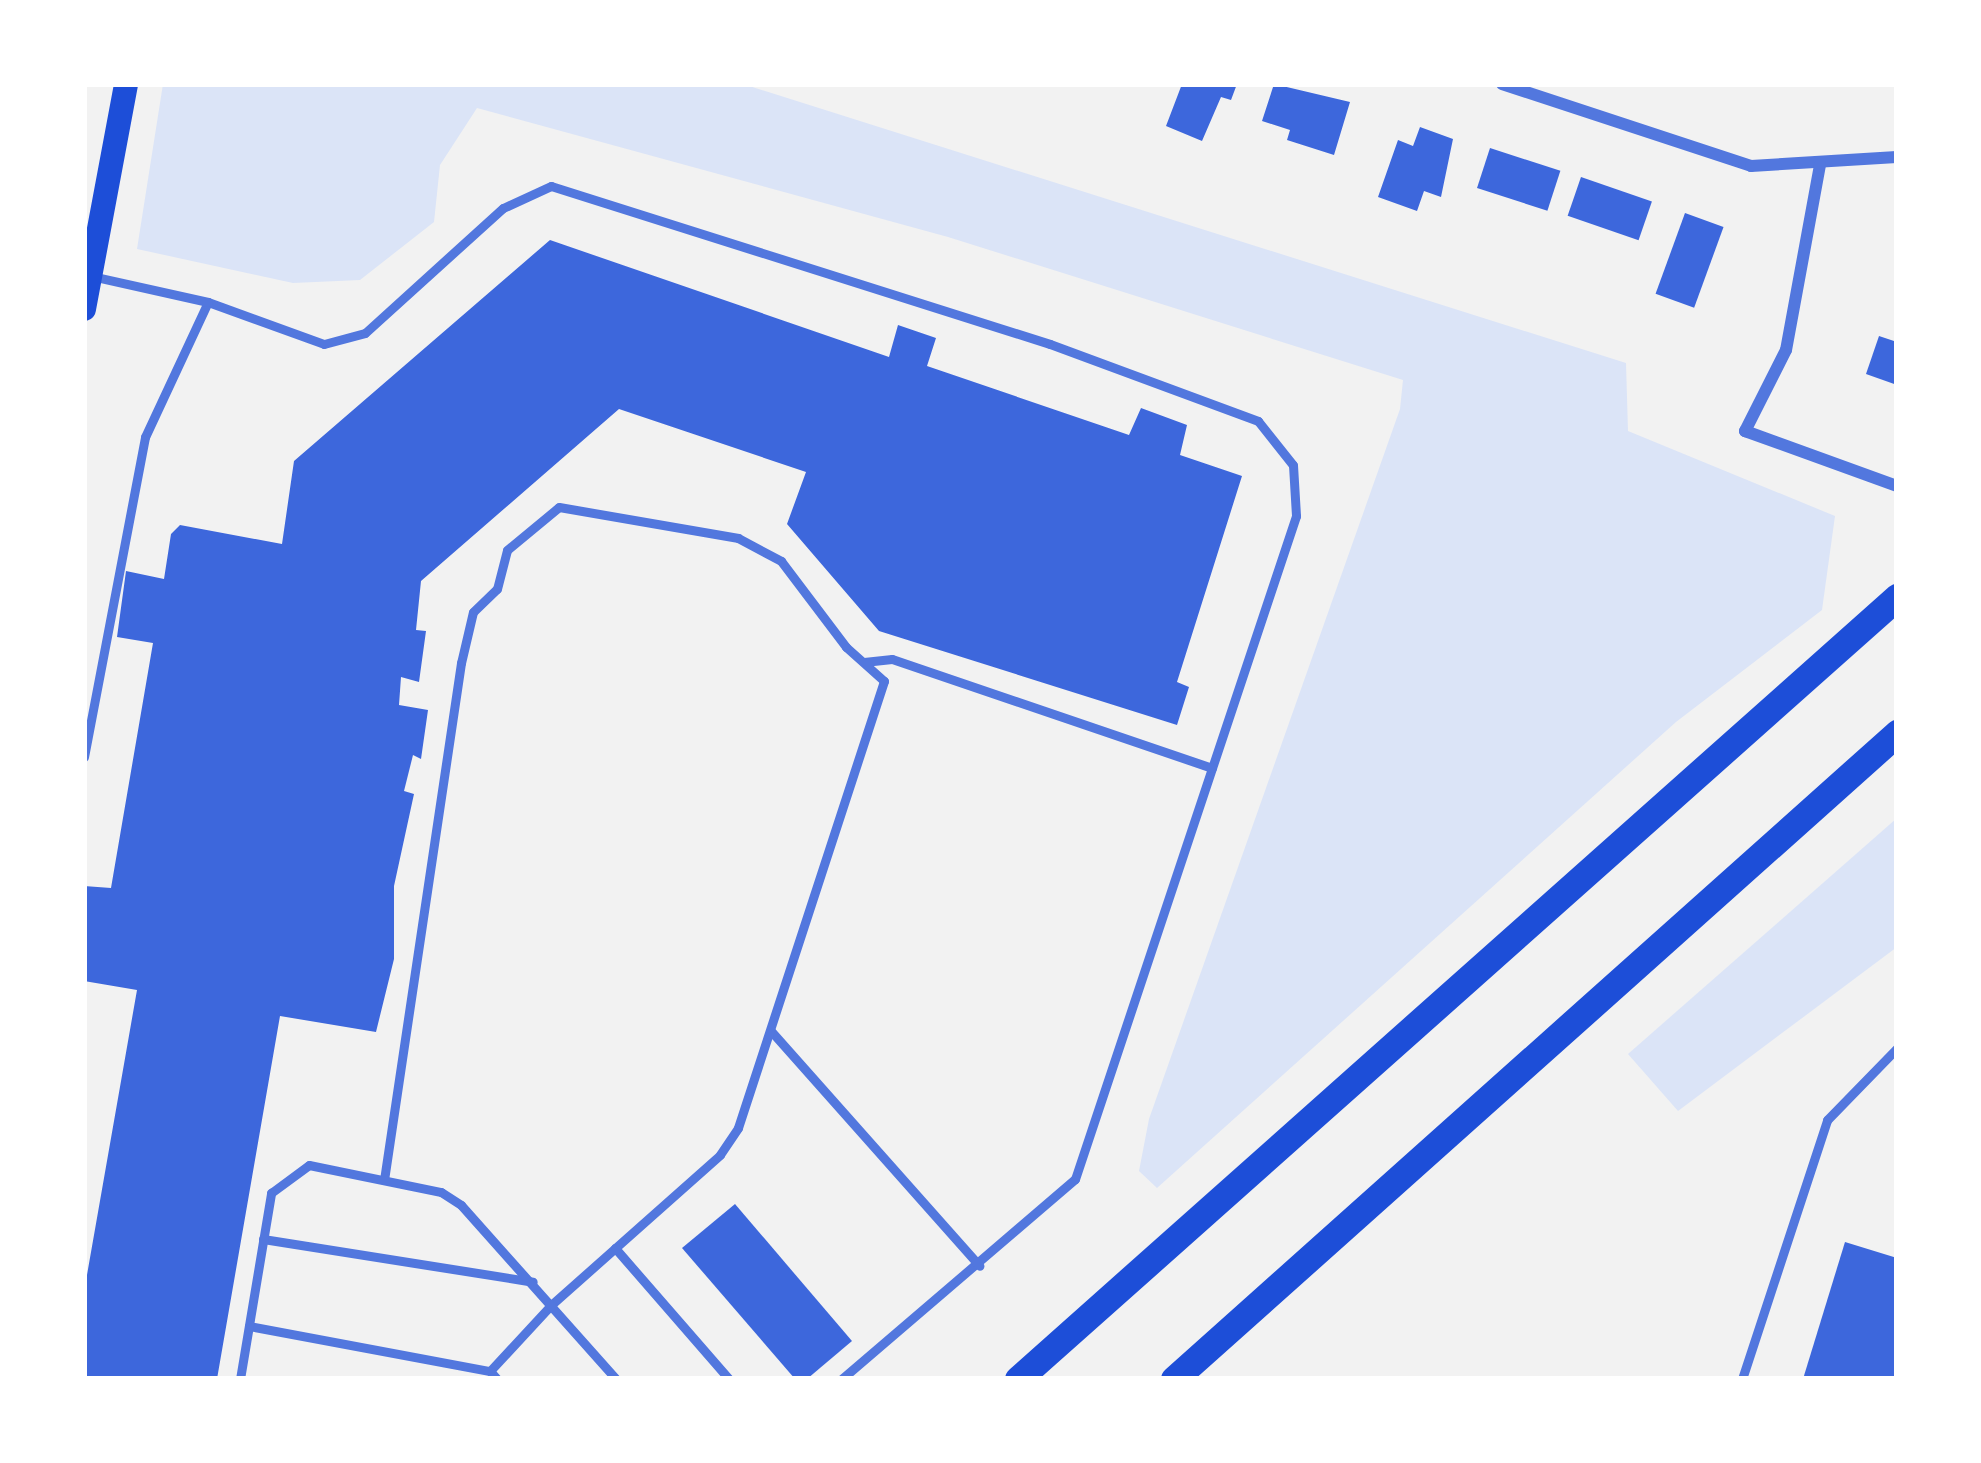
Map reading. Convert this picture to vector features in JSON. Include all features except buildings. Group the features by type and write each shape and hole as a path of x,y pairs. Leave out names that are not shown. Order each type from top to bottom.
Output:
{"main road":[{"path":"84,309 126,84"},
{"path":"1018,1379 1897,598"},
{"path":"1174,1379 1897,734"}],"street":[{"path":"1502,84 1751,166 1897,157"},
{"path":"1820,165 1786,350 1745,431 1897,486"}],"lane":[{"path":"90,275 208,302 325,344 365,333 503,208 551,186 1050,344 1258,421 1293,465 1296,516 1075,1179 980,1266 842,1379"},
{"path":"84,757 145,437 208,302"},
{"path":"249,1326 494,1375 552,1304 720,1155 738,1128 884,681 782,561 738,538 560,507 507,550 497,589 473,612 461,663 383,1180"},
{"path":"864,662 892,658 1212,768"},
{"path":"771,1030 980,1266"},
{"path":"1742,1379 1827,1120 1897,1048"},
{"path":"240,1379 271,1193 291,1172 309,1166 441,1192 461,1204 616,1379"},
{"path":"263,1239 533,1282"},
{"path":"615,1248 729,1379"}],"shaded area":[{"path":"163,84 743,84 1626,363 1628,431 1835,516 1822,610 1676,722 1157,1188 1139,1171 1149,1119 1400,409 1403,380 948,237 477,108 440,165 434,222 360,280 293,283 137,249"},
{"path":"1897,818 1897,947 1678,1111 1628,1054"}]}
